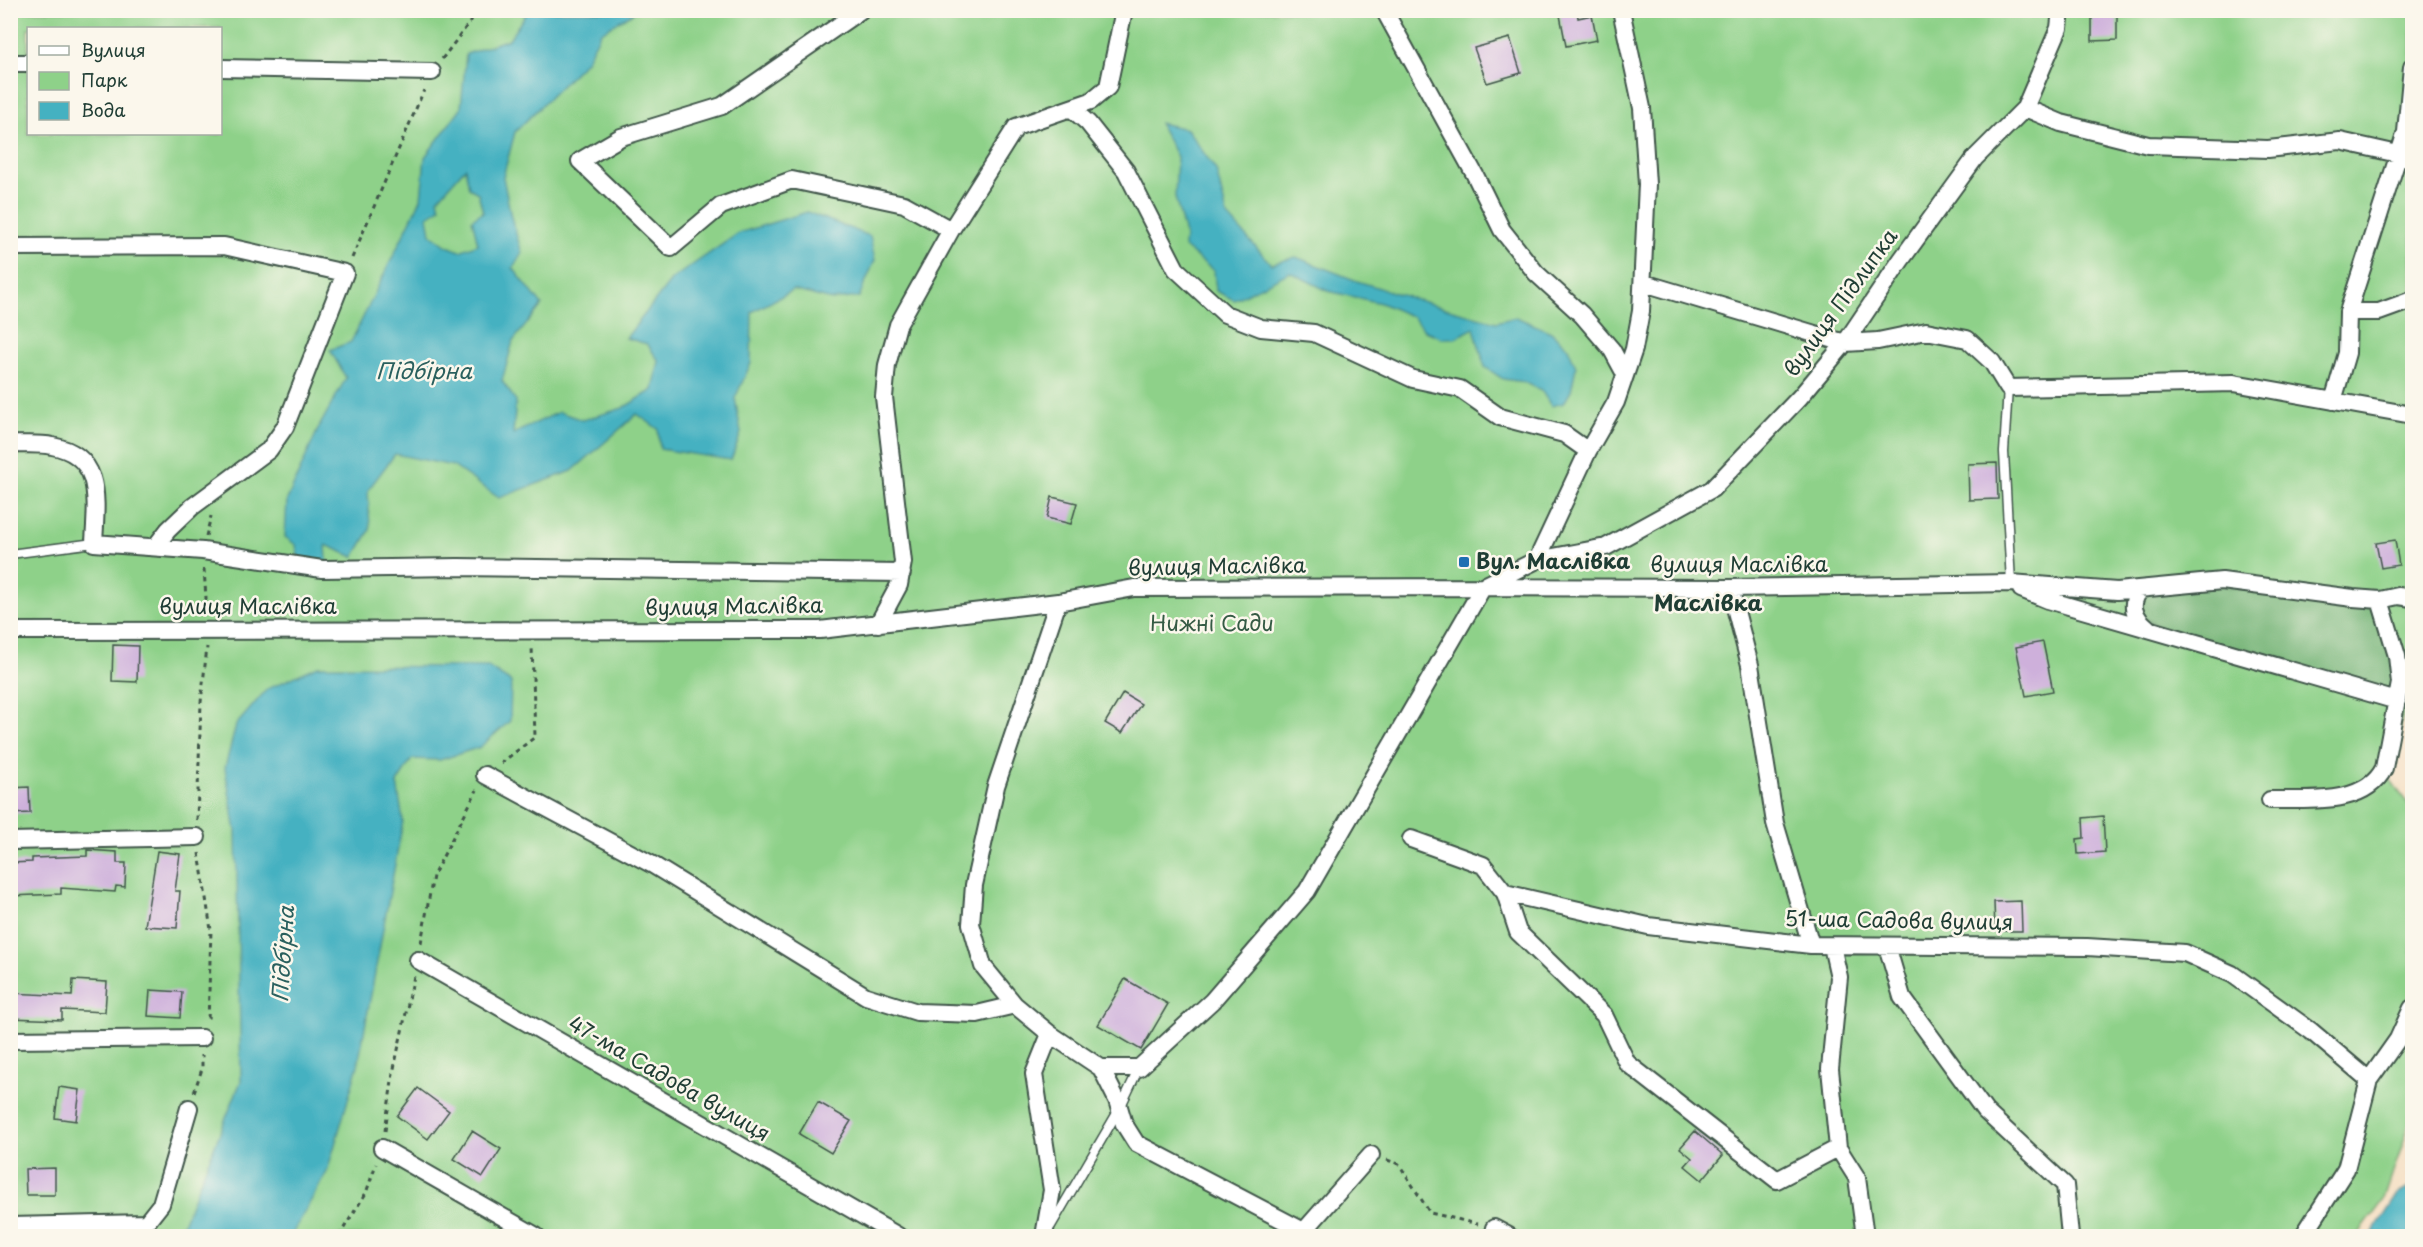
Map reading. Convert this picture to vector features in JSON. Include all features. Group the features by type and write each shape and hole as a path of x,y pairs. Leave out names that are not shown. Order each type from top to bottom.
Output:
{"street":[{"path":"861,10 722,106 621,137 580,161 671,248 721,206 792,180 904,204 951,230"},
{"path":"878,624 899,585 903,562 884,397 887,365 898,325 951,230 1016,127 1091,101 1108,87 1124,10"},
{"path":"1384,10 1502,230 1536,273 1582,315 1612,350 1625,374"},
{"path":"1537,560 1588,452 1616,402 1634,349 1644,283 1647,184 1642,108 1621,10"},
{"name":"вулиця Підлипка","path":"1483,586 1537,560 1606,547 1712,489 1800,397 1845,343 1901,260 1976,158 2025,108 2059,28 2061,10"},
{"path":"10,63 27,63"},
{"path":"222,68 432,72"},
{"path":"2333,401 2347,353 2348,312 2405,157 2412,68"},
{"path":"2025,108 2061,123 2148,146 2268,149 2340,141 2405,157"},
{"path":"1072,109 1088,123 1126,171 1176,269 1225,314 1261,328 1314,333 1413,379 1460,389 1500,417 1564,434 1588,452"},
{"path":"10,247 224,246 345,273 285,427 269,450 192,507 168,530 155,547"},
{"path":"1644,283 1845,343 1878,341 1926,331 1966,339 1992,362 2008,388 2234,383 2412,415"},
{"path":"2348,312 2379,312 2412,300"},
{"path":"10,444 50,445 77,453 92,475 95,494 94,543 245,556 322,569 458,567 902,573"},
{"name":"вулиця Маслівка","path":"10,631 820,630 1058,602 1134,588 1483,586 1730,588 2011,583 2117,591 2222,582 2353,598 2380,600 2398,596 2412,598"},
{"path":"2011,583 2048,600 2397,701"},
{"path":"1101,1068 1139,1068 1212,1001 1307,891 1483,586"},
{"path":"1730,588 1750,665 1774,823 1811,945"},
{"path":"2141,589 2136,595 2133,608 2139,621 2148,629"},
{"path":"2270,800 2334,798 2353,794 2379,778 2384,768 2400,682 2397,656 2380,600"},
{"path":"1058,602 996,786 974,885 971,924 983,966 1015,1005 1050,1034 1101,1068 1120,1108 1124,1124 1136,1143 1308,1234 1371,1155"},
{"path":"485,776 653,865 866,996 917,1012 977,1014 1015,1005"},
{"path":"10,841 197,837"},
{"path":"1411,839 1483,865 1505,893 1518,932 1604,1016 1627,1063 1777,1179 1838,1148"},
{"name":"51-ша Садова вулиця","path":"1505,893 1648,926 1811,945 2087,947 2185,953 2232,974 2311,1031 2369,1080"},
{"path":"1832,946 1839,977 1830,1069 1838,1148 1857,1178 1865,1236"},
{"path":"1887,946 1902,997 1986,1111 2065,1185 2070,1236"},
{"name":"47-ма Садова вулиця","path":"418,960 898,1236"},
{"path":"2303,1236 2346,1169 2369,1080 2398,1039 2412,1008"},
{"path":"1045,1236 1052,1190 1034,1074 1050,1034"},
{"path":"10,1040 202,1038"},
{"path":"10,1226 146,1222 161,1204 189,1108"},
{"path":"382,1149 536,1236"}],"lane":[{"path":"2008,388 2004,452 2011,583"},
{"path":"10,554 94,543"},
{"path":"1045,1236 1120,1108 1139,1068"}],"path":[{"path":"345,273 432,72 479,10"},
{"path":"189,1108 202,1068 202,1038 209,1020 211,930 197,837 201,702 209,629"},
{"path":"339,1236 366,1193 382,1149 393,1073 418,960 433,876 485,776 535,737 531,630"},
{"path":"1371,1155 1399,1164 1430,1213 1502,1232"}],"green space":[{"name":"Нижні Сади","path":"10,11 2412,11 2412,686 2409,686 2390,779 2412,810 2412,1116 2384,1200 2357,1236 11,1236"},
{"path":"2222,586 2376,605 2392,658 2393,696 2164,630 2142,617 2141,598 2148,593"}],"water":[{"name":"Підбірна","path":"528,11 636,11 601,32 586,61 515,132 503,177 511,217 522,253 513,268 542,305 513,341 502,381 516,401 513,434 559,412 583,420 623,408 653,390 659,361 647,344 626,338 672,279 739,233 807,212 870,236 875,260 859,297 832,300 793,290 752,312 751,363 735,398 741,433 731,460 660,449 658,429 637,414 572,471 499,498 453,466 395,454 368,490 370,530 354,557 326,545 327,562 299,561 296,545 285,537 287,500 319,427 346,378 330,350 351,342 421,199 425,157 461,108 466,54 509,39","holes":["465,168 469,188 478,193 483,212 472,219 478,244 460,251 447,246 431,234 428,216 440,208 438,199"]},
{"path":"1159,123 1187,129 1216,170 1227,215 1271,264 1296,257 1357,281 1434,305 1496,322 1516,317 1551,332 1568,348 1576,367 1571,391 1564,403 1551,406 1541,390 1524,382 1503,379 1485,367 1474,328 1455,338 1441,338 1424,330 1413,317 1381,303 1328,291 1290,272 1234,300 1216,291 1214,271 1184,247 1185,234 1175,197 1177,157"},
{"path":"318,666 488,667 511,682 510,721 480,747 440,760 412,759 397,783 403,821 358,1065 327,1172 291,1236 178,1236 241,1081 236,831 225,768 236,725 267,689"},
{"path":"2412,1186 2412,1236 2371,1236 2398,1194"}],"building":[{"path":"1559,10 1577,10 1578,18 1592,15 1597,40 1566,46"},
{"path":"2092,14 2117,14 2117,40 2092,41"},
{"path":"1510,38 1521,73 1487,83 1474,48"},
{"path":"1997,463 1998,499 1969,500 1968,464"},
{"path":"1052,497 1077,503 1071,524 1047,518"},
{"path":"2395,540 2399,565 2381,568 2376,543"},
{"path":"2043,642 2053,691 2026,696 2016,647"},
{"path":"113,645 138,646 137,682 112,681"},
{"path":"1123,693 1141,704 1122,733 1105,723"},
{"path":"29,787 30,813 10,814 10,788"},
{"path":"2103,816 2105,852 2078,854 2077,839 2084,838 2083,818"},
{"path":"87,850 117,852 117,863 126,863 125,887 116,886 115,892 61,888 61,894 10,896 10,863 32,862 32,858 87,856"},
{"path":"157,851 180,854 175,891 180,891 177,928 145,926"},
{"path":"2021,901 2022,931 1995,931 1994,902"},
{"path":"1125,979 1168,1004 1141,1050 1098,1025"},
{"path":"73,980 107,982 105,1012 62,1010 62,1020 10,1018 11,993 72,996"},
{"path":"150,990 182,992 180,1018 148,1016"},
{"path":"59,1087 80,1090 76,1121 55,1118"},
{"path":"418,1088 449,1111 428,1139 397,1116"},
{"path":"818,1102 851,1121 831,1153 799,1134"},
{"path":"472,1131 501,1149 483,1177 454,1159"},
{"path":"1695,1131 1723,1155 1702,1180 1685,1166 1692,1158 1680,1148"},
{"path":"55,1168 55,1195 26,1195 25,1169"}],"place":[{"name":"Вул. Маслівка","path":"1464,562"}],"district":[{"name":"Маслівка","path":"1708,603"}]}
